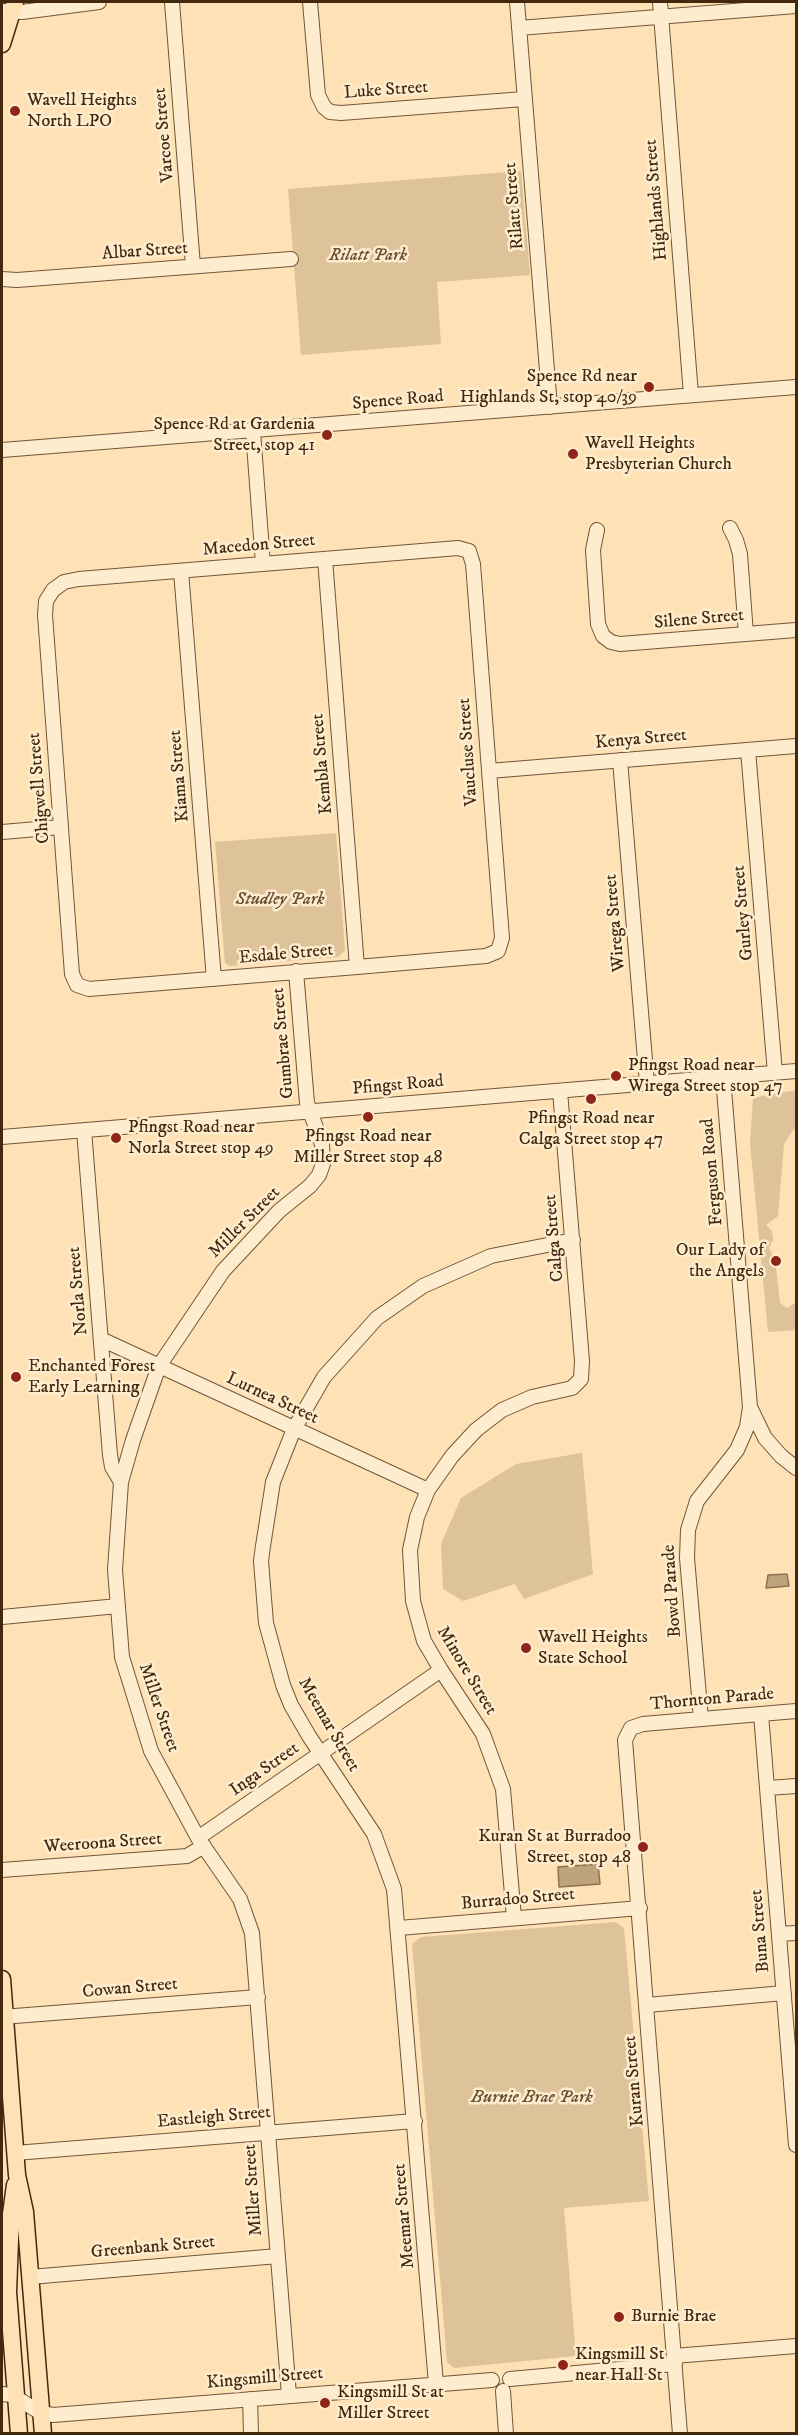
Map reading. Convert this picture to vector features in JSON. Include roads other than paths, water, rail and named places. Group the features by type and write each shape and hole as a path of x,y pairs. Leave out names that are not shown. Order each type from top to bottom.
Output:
{"main road":[{"path":"2,44 9,8"},
{"path":"2,1979 3,2017 15,2153 25,2212 43,2433"},
{"path":"17,2175 11,2214 8,2292 9,2396 19,2433"}],"street":[{"path":"9,8 99,2"},
{"name":"Varcoe Street","path":"172,2 193,266"},
{"name":"Luke Street","path":"310,2 318,95 321,103 330,111 341,113 524,99"},
{"name":"Rilatt Street","path":"517,2 550,407"},
{"name":"Highlands Street","path":"660,2 691,395"},
{"path":"519,28 796,6"},
{"name":"Albar Street","path":"2,279 291,259"},
{"name":"Spence Road","path":"2,450 796,387"},
{"path":"253,430 263,564"},
{"path":"730,528 740,554 746,634"},
{"name":"Silene Street","path":"597,530 593,550 598,624 602,644 796,630"},
{"name":"Macedon Street","path":"53,590 64,582 79,579 458,548 469,551"},
{"name":"Vaucluse Street","path":"469,551 473,564 502,938 498,951"},
{"name":"Kembla Street","path":"325,559 357,967"},
{"name":"Kiama Street","path":"181,571 214,979"},
{"name":"Chigwell Street","path":"53,590 46,600 45,615 72,974 77,985"},
{"name":"Kenya Street","path":"489,771 796,746"},
{"name":"Gurley Street","path":"748,750 774,1073"},
{"name":"Wirega Street","path":"621,760 646,1084"},
{"path":"2,832 62,827"},
{"name":"Esdale Street","path":"77,985 89,989 214,979 486,956 498,951"},
{"name":"Gumbrae Street","path":"296,971 307,1103 310,1111"},
{"name":"Pfingst Road","path":"2,1137 796,1071"},
{"name":"Ferguson Road","path":"723,1077 750,1407"},
{"name":"Calga Street","path":"560,1091 583,1369 580,1383"},
{"name":"Miller Street","path":"289,2395 252,1933 244,1906 201,1842 157,1763 146,1736 122,1658 116,1547 121,1482 159,1366 223,1271 279,1211 310,1186 319,1175 323,1164 323,1152 310,1111"},
{"name":"Norla Street","path":"84,1130 111,1461 121,1482"},
{"name":"Meemar Street","path":"436,2384 394,1889 374,1834 320,1754 291,1705 283,1685 266,1623 261,1561 269,1500 283,1454 294,1429 324,1377 377,1318 442,1276 491,1256 573,1240"},
{"name":"Lurnea Street","path":"101,1339 428,1490"},
{"name":"Minore Street","path":"514,1918 503,1789 483,1734 424,1641 417,1617 409,1565 413,1530 428,1490 452,1456 476,1430 502,1410 532,1397 572,1388 580,1383"},
{"path":"750,1407 765,1438 781,1456 796,1468"},
{"name":"Bowd Parade","path":"701,1719 687,1558 687,1530 697,1501 737,1450 747,1427 750,1407"},
{"path":"2,1617 118,1606"},
{"name":"Inga Street","path":"201,1842 320,1754 441,1670"},
{"name":"Thornton Parade","path":"631,1728 643,1724 796,1711"},
{"name":"Buna Street","path":"761,1714 784,1993 793,2056 796,2145"},
{"name":"Kuran Street","path":"631,1728 625,1743 640,1908 680,2433"},
{"path":"768,1788 796,1786"},
{"name":"Weeroona Street","path":"2,1870 187,1856 201,1842"},
{"name":"Burradoo Street","path":"399,1928 640,1908"},
{"path":"779,1934 796,1933"},
{"path":"647,2005 784,1993"},
{"name":"Cowan Street","path":"3,2017 258,1996"},
{"name":"Eastleigh Street","path":"15,2153 415,2121"},
{"name":"Greenbank Street","path":"30,2277 278,2256"},
{"path":"506,2433 506,2385 675,2360 796,2346"},
{"name":"Kingsmill Street","path":"41,2414 53,2415 492,2380 495,2388 506,2385"},
{"path":"9,2396 41,2414"},
{"path":"249,2399 251,2433"}],"place":[{"name":"Wavell Heights North LPO","path":"15,111"},
{"name":"Spence Rd near Highlands St, stop 40/39","path":"649,387"},
{"name":"Spence Rd at Gardenia Street, stop 41","path":"327,435"},
{"name":"Wavell Heights Presbyterian Church","path":"573,454"},
{"name":"Pfingst Road near Wirega Street stop 47","path":"616,1076"},
{"name":"Pfingst Road near Calga Street stop 47","path":"591,1099"},
{"name":"Pfingst Road near Miller Street stop 48","path":"368,1117"},
{"name":"Pfingst Road near Norla Street stop 49","path":"116,1138"},
{"name":"Our Lady of the Angels","path":"776,1261"},
{"name":"Enchanted Forest Early Learning","path":"16,1377"},
{"name":"Wavell Heights State School","path":"526,1648"},
{"name":"Kuran St at Burradoo Street, stop 48","path":"643,1847"},
{"name":"Burnie Brae","path":"619,2317"},
{"name":"Kingsmill St near Hall St","path":"563,2365"},
{"name":"Kingsmill St at Miller Street","path":"325,2403"}],"park label":[{"name":"Rilatt Park","path":"368,256"},
{"name":"Studley Park","path":"280,900"},
{"name":"Burnie Brae Park","path":"532,2098"}]}
